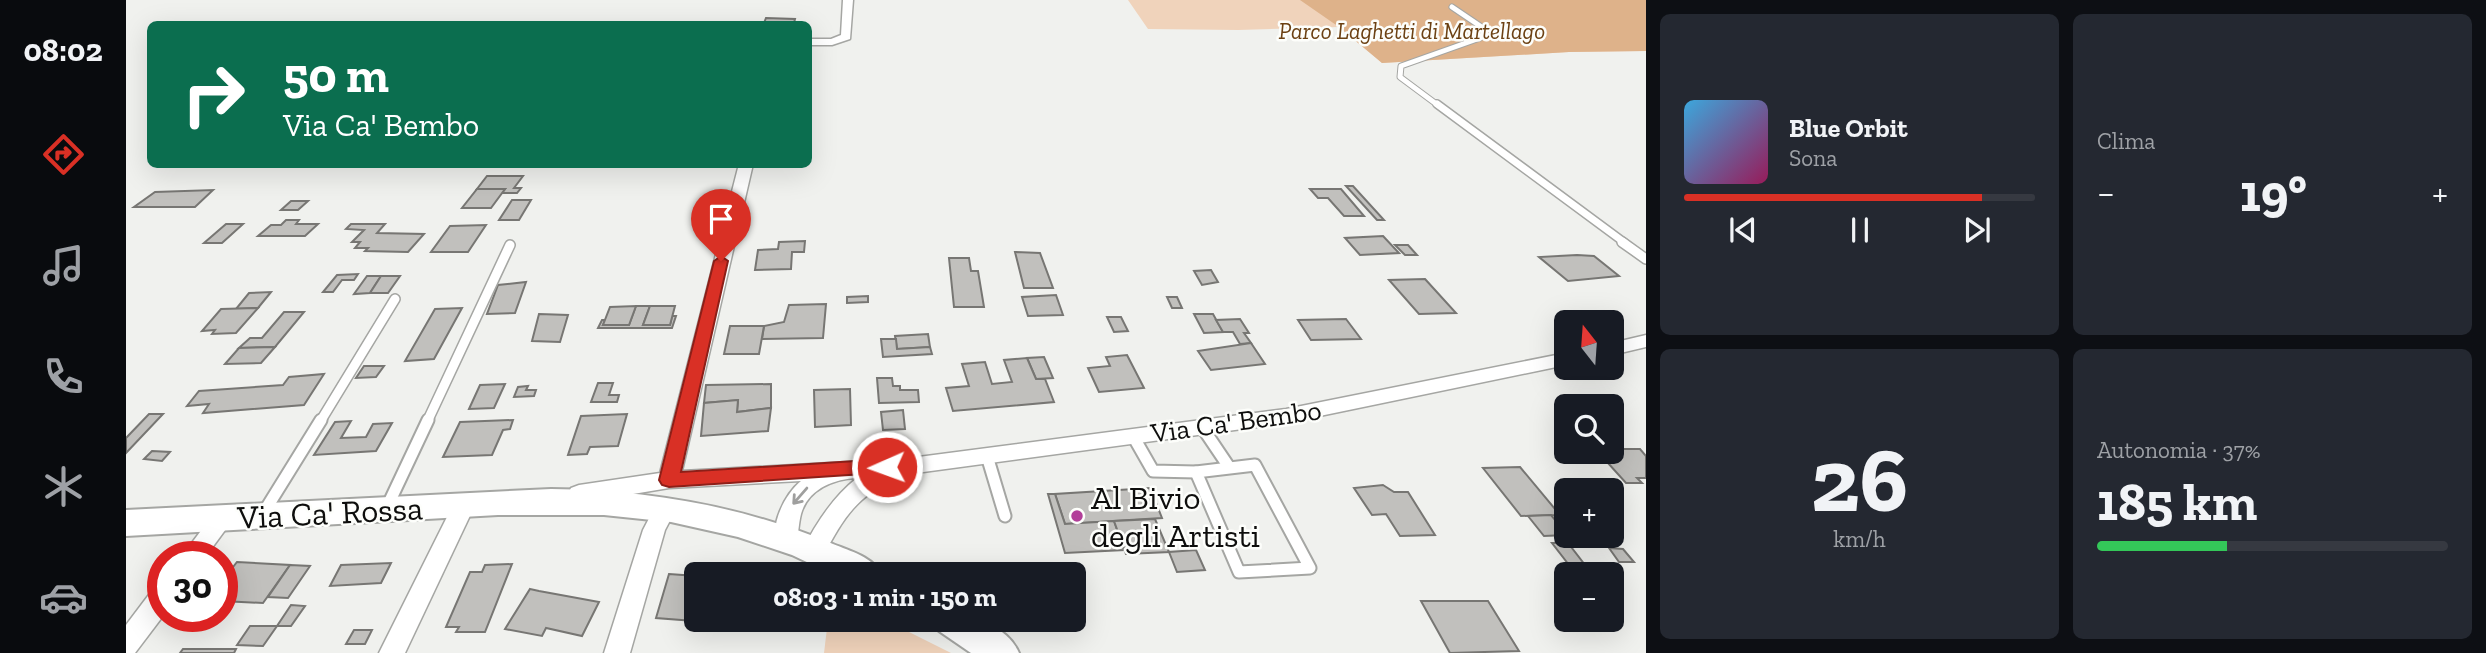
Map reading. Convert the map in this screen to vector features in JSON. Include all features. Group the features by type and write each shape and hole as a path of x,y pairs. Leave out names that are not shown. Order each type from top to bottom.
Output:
{"street":[{"path":"812,42 832,42 846,37 848,0"},
{"path":"617,653 667,495 745,168"},
{"path":"1624,346 1646,341"},
{"name":"Via Ca' Bembo","path":"667,495 837,468 903,467 1325,409 1554,361"},
{"name":"Via Ca' Bembo","path":"800,546 836,513 856,488 878,475 903,467"},
{"path":"800,546 791,506 813,483 837,468"},
{"name":"Via Ca' Rossa","path":"126,523 535,501 606,503 667,495 725,521 800,546 837,562"},
{"path":"393,653 464,505"},
{"path":"205,541 223,518"},
{"path":"126,645 147,617"},
{"path":"969,632 1001,653"}],"lane":[{"path":"1452,7 1486,30 1480,38 1401,66 1400,77 1646,259"},
{"path":"386,509 510,245"},
{"path":"261,516 395,299"},
{"path":"1202,427 1229,467"},
{"path":"1133,436 1153,471 1196,472 1255,465 1310,568 1239,572 1196,472"},
{"path":"987,456 1005,516"}],"green space":[{"name":"Parco Laghetti di Martellago","path":"1128,0 1646,0 1646,51 1569,52 1382,63 1339,27 1148,29"},
{"name":"Parco Laghetti di Martellago","path":"1300,0 1646,0 1646,51 1569,52 1382,63 1339,27"},
{"path":"827,632 909,632 951,653 824,653"}],"building":[{"path":"766,18 795,19 794,21 765,21"},
{"path":"487,176 523,176 514,188 521,188 517,193 502,193 505,189 477,189"},
{"path":"1346,186 1353,186 1384,220 1377,220"},
{"path":"477,189 505,189 491,208 462,208"},
{"path":"1310,189 1341,189 1364,216 1344,216 1328,198 1318,198"},
{"path":"213,190 195,207 134,207 155,192"},
{"path":"512,200 531,200 519,220 499,220"},
{"path":"291,201 308,201 298,210 281,210"},
{"path":"286,220 299,220 296,224 318,224 305,236 258,236 271,225 281,225"},
{"path":"226,224 243,224 222,243 204,243"},
{"path":"351,224 385,224 377,233 424,234 408,252 365,251 368,248 355,248 360,242 352,242 364,230 346,229"},
{"path":"486,225 468,252 431,252 450,226"},
{"path":"1383,236 1399,253 1360,255 1345,238"},
{"path":"805,241 804,252 792,252 791,269 755,270 758,250 778,249 779,242"},
{"path":"1395,245 1408,245 1417,255 1405,255"},
{"path":"1015,252 1040,253 1053,288 1024,288"},
{"path":"1594,256 1619,276 1568,281 1539,257"},
{"path":"949,258 969,258 971,271 978,271 984,307 954,307"},
{"path":"1211,270 1218,282 1202,285 1194,271"},
{"path":"358,274 354,280 342,280 333,292 323,292 337,275"},
{"path":"367,276 381,276 370,293 354,294"},
{"path":"381,276 400,276 388,293 370,293"},
{"path":"1425,279 1456,313 1419,314 1389,280"},
{"path":"526,282 515,313 487,314 498,285"},
{"path":"271,292 258,308 236,309 249,293"},
{"path":"1056,295 1063,315 1028,316 1022,297"},
{"path":"868,296 868,302 847,303 847,297"},
{"path":"1167,297 1177,297 1182,308 1172,308"},
{"path":"826,304 823,338 762,339 764,326 784,322 789,305"},
{"path":"636,306 650,306 643,325 670,325 672,316 676,316 672,328 598,328 602,320 605,320 603,325 629,325"},
{"path":"636,306 629,325 603,325 610,307"},
{"path":"650,306 675,306 670,325 643,325"},
{"path":"258,308 236,333 212,334 215,330 202,331 221,309"},
{"path":"462,308 434,359 405,361 435,309"},
{"path":"284,312 304,312 275,347 239,348 250,338 262,338"},
{"path":"539,314 568,315 560,342 532,341"},
{"path":"1194,314 1213,314 1223,332 1204,333"},
{"path":"1107,317 1121,317 1128,331 1114,332"},
{"path":"1240,319 1249,333 1244,333 1251,343 1240,344 1233,332 1223,332 1216,320"},
{"path":"1346,319 1361,339 1311,340 1298,320"},
{"path":"730,326 764,326 759,354 724,354"},
{"path":"928,334 930,347 897,349 895,336"},
{"path":"881,339 896,339 897,349 930,347 932,354 883,357"},
{"path":"1251,343 1265,364 1211,370 1198,351"},
{"path":"275,347 261,363 225,364 239,348"},
{"path":"1127,355 1144,388 1099,392 1088,368 1110,366 1106,357"},
{"path":"1044,357 1053,378 1036,379 1027,358"},
{"path":"1027,358 1036,379 1045,379 1054,402 953,411 946,388 969,386 962,364 985,362 992,384 1012,382 1004,360"},
{"path":"364,366 384,366 376,377 356,378"},
{"path":"324,374 304,405 203,413 209,404 187,406 199,391 283,385 289,377"},
{"path":"877,378 892,378 893,386 900,386 900,390 918,390 919,402 879,403"},
{"path":"598,383 613,383 609,395 619,395 617,402 591,402"},
{"path":"505,384 494,408 469,409 480,385"},
{"path":"771,384 771,408 737,412 738,400 704,403 706,385"},
{"path":"528,386 526,390 536,390 534,396 514,397 518,387"},
{"path":"850,389 851,425 815,427 814,390"},
{"path":"738,400 737,412 771,408 768,431 701,436 704,403"},
{"path":"903,410 905,429 883,430 881,412"},
{"path":"149,414 163,414 126,453 126,438"},
{"path":"627,414 618,446 590,447 587,454 568,455 581,416"},
{"path":"513,420 510,429 503,430 492,455 443,457 460,422"},
{"path":"351,421 341,438 366,437 373,424 392,423 376,451 314,455 335,422"},
{"path":"1624,449 1640,449 1646,456 1646,478 1637,478 1642,483 1626,483 1609,464 1624,464"},
{"path":"152,451 170,452 162,461 144,459"},
{"path":"1520,467 1554,508 1554,515 1521,516 1483,468"},
{"path":"1383,485 1394,492 1408,492 1435,535 1400,536 1386,514 1372,515 1354,488"},
{"path":"1150,488 1162,518 1065,524 1055,494"},
{"path":"1048,494 1055,494 1065,524 1114,521 1124,550 1065,553"},
{"path":"1551,515 1554,519 1554,536 1544,536 1528,516"},
{"path":"1155,519 1169,552 1126,554 1114,521"},
{"path":"1556,548 1572,548 1583,562 1567,562"},
{"path":"1609,548 1623,549 1634,562 1619,562"},
{"path":"1196,550 1205,570 1177,572 1169,552"},
{"path":"238,562 290,565 263,603 238,602"},
{"path":"391,563 381,583 330,586 341,565"},
{"path":"512,564 485,632 456,632 459,627 446,627 470,572 482,572 485,565"},
{"path":"290,565 310,566 288,598 268,597"},
{"path":"669,574 684,575 684,620 656,618"},
{"path":"530,589 599,602 582,636 546,628 542,636 505,629"},
{"path":"1421,601 1488,601 1519,651 1450,653"},
{"path":"291,605 305,606 291,626 277,626"},
{"path":"250,626 277,626 263,646 237,645"},
{"path":"354,630 372,630 365,644 346,644"},
{"path":"183,649 236,649 234,653 180,653"}],"place":[{"name":"Al Bivio degli Artisti","path":"1077,516"}],"route":[{"path":"721,261 669,480 887,467"}]}
